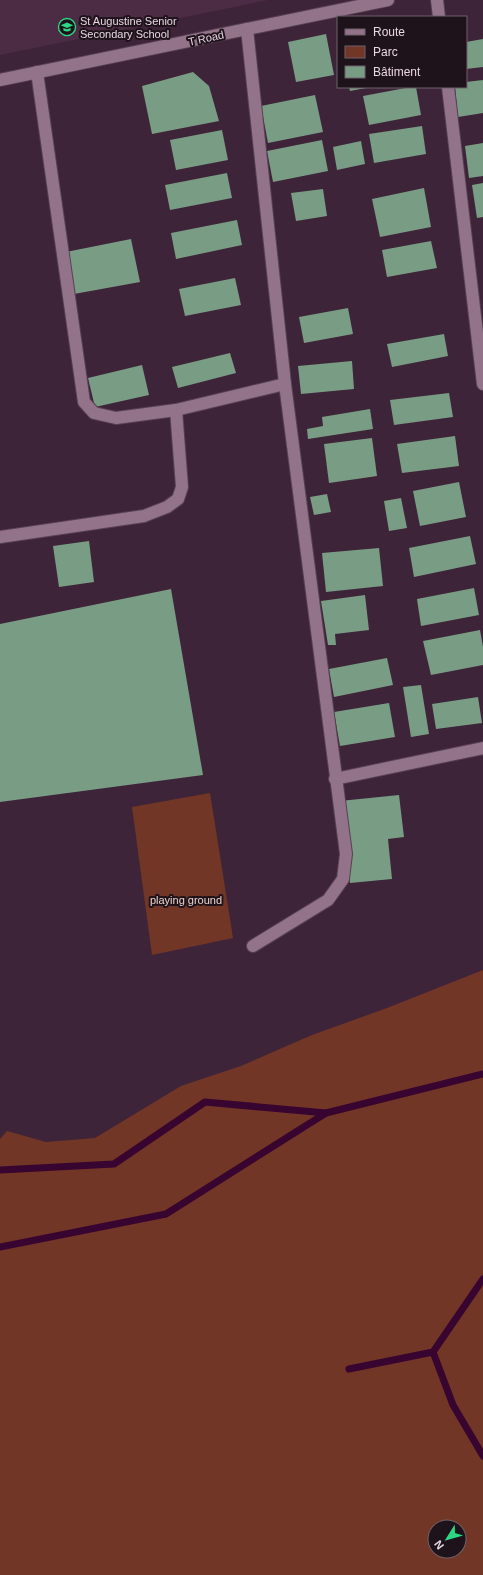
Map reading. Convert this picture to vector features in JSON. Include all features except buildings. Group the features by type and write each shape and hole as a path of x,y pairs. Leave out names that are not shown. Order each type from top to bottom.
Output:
{"street":[{"name":"T Road","path":"0,80 388,0"},
{"path":"437,0 439,16"},
{"path":"247,29 286,384 346,854 342,879 328,900 253,946"},
{"path":"37,72 84,402 94,413 116,418 176,410 286,384"},
{"path":"448,88 483,384"},
{"path":"0,537 144,516 167,507 178,499 182,487 176,410"},
{"path":"336,779 483,748"}],"shaded area":[{"name":"St Augustine Senior Secondary School","path":"0,0 268,0 0,55"}],"green space":[{"name":"playing ground","path":"210,793 233,938 152,955 132,807"},
{"path":"483,970 483,1575 0,1575 0,1139 7,1131 46,1142 95,1138 181,1086 241,1066 312,1035 387,1008"}],"waterway":[{"path":"0,1247 166,1214 326,1113 483,1074"},
{"path":"0,1170 114,1164 205,1102 326,1113"},
{"path":"349,1369 433,1352 483,1279"},
{"path":"433,1352 453,1405 483,1456"}],"place":[{"name":"St Augustine Senior Secondary School","path":"67,27"}]}
